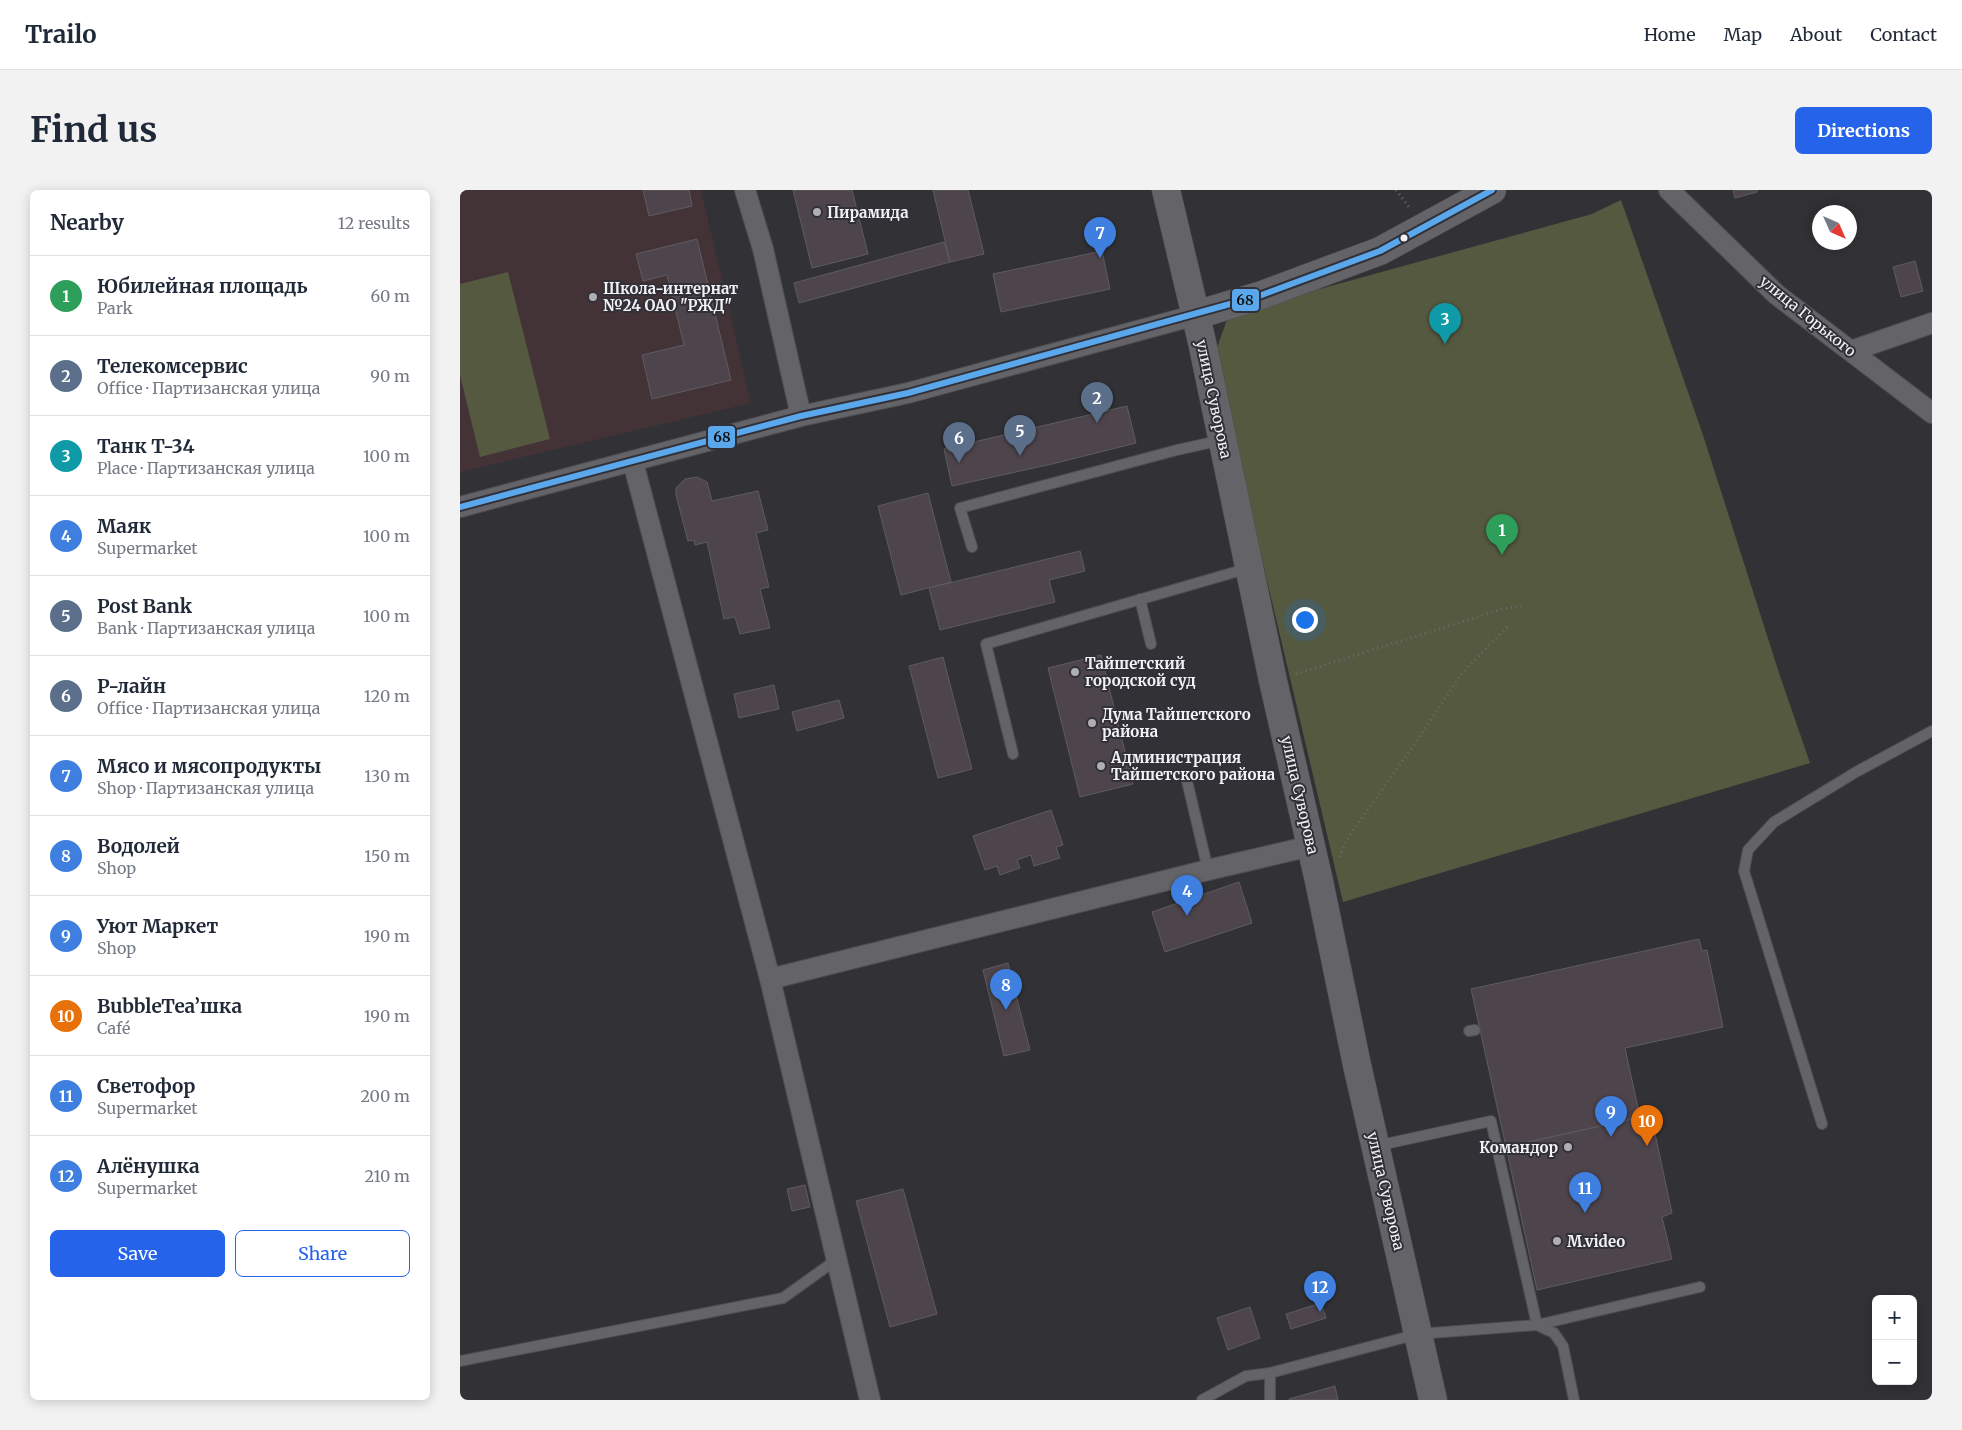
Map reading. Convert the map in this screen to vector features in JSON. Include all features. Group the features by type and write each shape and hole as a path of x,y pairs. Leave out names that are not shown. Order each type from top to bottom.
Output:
{"street":[{"path":"745,190 763,249 801,416"},
{"name":"улица Суворова","path":"1166,190 1196,315 1273,681 1319,882 1375,1146 1434,1400"},
{"path":"460,507 801,416 908,393 1260,296 1380,250 1492,190"},
{"name":"улица Горького","path":"1670,190 1777,295 1932,413"},
{"path":"1851,351 1932,323"},
{"path":"633,462 770,979 870,1400"},
{"path":"770,979 1311,846"}],"lane":[{"path":"972,547 960,508 1177,450 1223,440"},
{"path":"1013,754 986,644 1249,568"},
{"path":"1140,599 1151,644"},
{"path":"1822,1124 1744,871 1748,850 1774,822 1856,772 1932,730"},
{"path":"1187,782 1208,870"},
{"path":"1375,1146 1490,1120 1537,1324 1554,1333 1563,1346 1574,1400"},
{"path":"460,1360 783,1298 836,1260"},
{"path":"1202,1400 1246,1376 1270,1373 1418,1334 1537,1324 1700,1287"},
{"path":"1270,1373 1270,1400"}],"path":[{"path":"1273,681 1504,609 1523,606"},
{"path":"1319,882 1331,875 1348,836 1411,749 1462,673 1508,626"}],"shaded area":[{"name":"Школа-интернат №24 ОАО \"РЖД\"","path":"460,190 701,190 751,403 460,472"}],"green space":[{"path":"1621,200 1703,435 1780,676 1810,763 1343,902 1214,356 1229,314 1592,214"},
{"path":"508,272 550,439 480,457 460,375 460,284"}],"building":[{"path":"643,190 689,190 692,206 649,216"},
{"path":"793,190 852,190 868,254 812,268"},
{"path":"933,190 968,190 984,254 950,262"},
{"path":"1733,190 1757,190 1757,192 1735,198"},
{"path":"697,239 731,380 652,399 642,355 684,345 667,275 643,281 636,254"},
{"path":"944,242 950,262 799,303 794,283"},
{"path":"1102,251 1110,289 1001,312 993,274"},
{"path":"1915,261 1923,291 1901,297 1893,267"},
{"path":"1127,406 1136,443 952,486 944,449"},
{"path":"697,477 707,482 712,501 758,491 768,530 756,533 769,587 760,589 770,628 740,634 735,617 724,619 707,542 695,545 694,540 688,541 676,495 676,488 685,479"},
{"path":"928,493 951,582 901,595 878,506"},
{"path":"1080,551 1085,571 1049,580 1055,602 940,630 929,588"},
{"path":"1101,655 1133,784 1080,797 1048,668"},
{"path":"943,657 972,769 938,778 909,666"},
{"path":"774,685 779,709 739,718 734,694"},
{"path":"839,700 844,718 797,731 792,712"},
{"path":"1051,810 1063,845 1056,847 1060,858 1034,866 1031,855 1017,860 1020,868 1000,875 997,866 985,870 973,836"},
{"path":"1239,882 1252,923 1165,952 1152,912"},
{"path":"1699,939 1702,951 1707,950 1723,1027 1625,1048 1640,1117 1506,1147 1471,989"},
{"path":"1008,963 1030,1050 1004,1056 983,970"},
{"path":"1651,1115 1672,1213 1662,1217 1672,1259 1537,1290 1506,1147"},
{"path":"805,1185 810,1207 792,1211 787,1189"},
{"path":"903,1189 937,1314 890,1327 856,1201"},
{"path":"1321,1303 1326,1318 1291,1329 1286,1314"},
{"path":"1250,1307 1260,1338 1228,1350 1217,1318"},
{"path":"1335,1386 1338,1400 1289,1400 1289,1399"}],"transit line":[{"name":"68","path":"460,507 801,416 908,393 1259,296 1380,251 1492,190"}],"place":[{"name":"Пирамида","path":"817,212"},
{"name":"Мясо и мясопродукты","path":"1100,258"},
{"name":"Школа-интернат №24 ОАО \"РЖД\"","path":"593,297"},
{"name":"Танк Т-34","path":"1445,344"},
{"name":"Телекомсервис","path":"1097,423"},
{"name":"Post Bank","path":"1020,456"},
{"name":"Р-лайн","path":"959,463"},
{"name":"Юбилейная площадь","path":"1502,555"},
{"name":"Тайшетский городской суд","path":"1075,672"},
{"name":"Дума Тайшетского района","path":"1092,723"},
{"name":"Администрация Тайшетского района","path":"1101,766"},
{"name":"Маяк","path":"1187,916"},
{"name":"Водолей","path":"1006,1010"},
{"name":"Уют Маркет","path":"1611,1137"},
{"name":"BubbleTea’шка","path":"1647,1146"},
{"name":"Командор","path":"1568,1147"},
{"name":"Светофор","path":"1585,1213"},
{"name":"M.video","path":"1557,1241"},
{"name":"Алёнушка","path":"1320,1312"}]}
